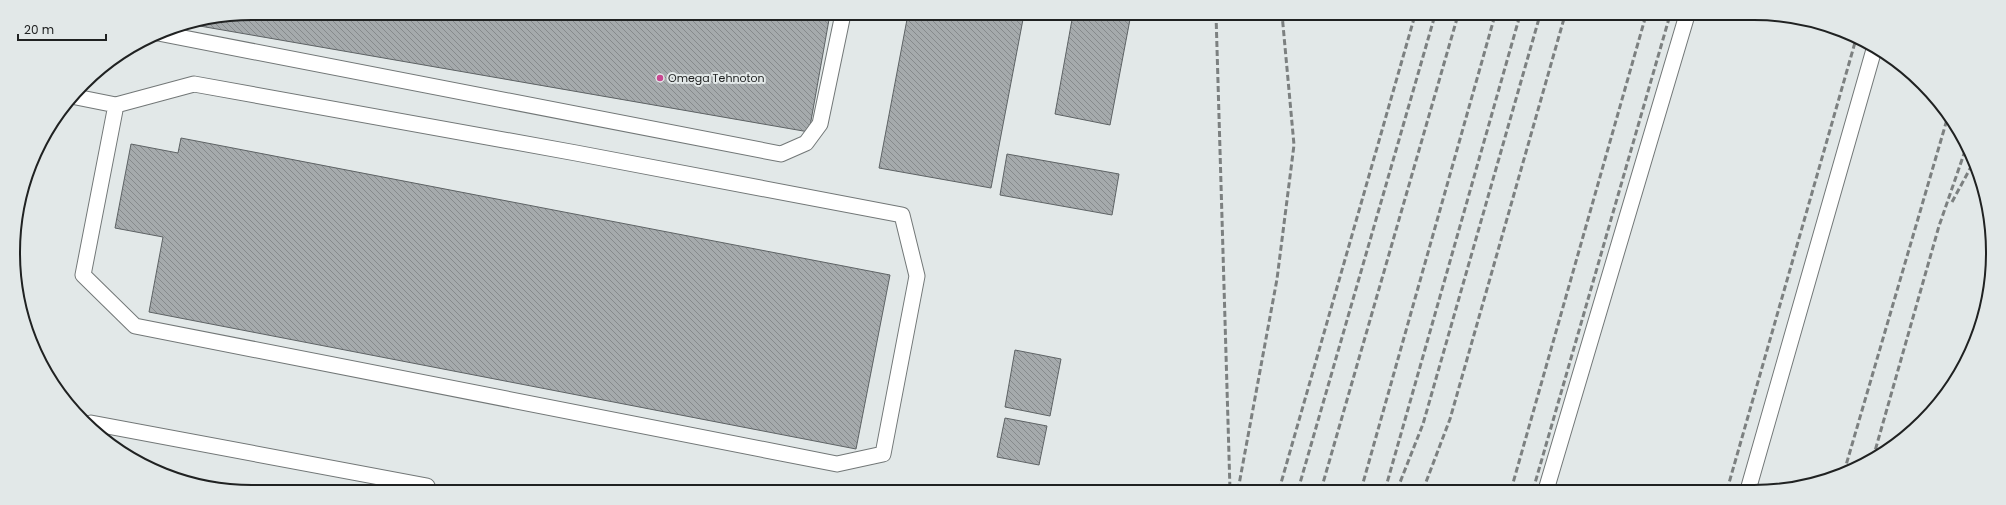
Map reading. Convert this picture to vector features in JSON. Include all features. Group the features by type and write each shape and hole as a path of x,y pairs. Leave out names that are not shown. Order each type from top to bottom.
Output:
{"lane":[{"path":"170,35 781,154 806,143 820,124 842,20"},
{"path":"1547,485 1686,20"},
{"path":"1749,485 1873,53"},
{"path":"79,98 116,105 194,84 576,153 902,215 917,276 883,454 836,464 135,326 83,275 116,105"},
{"path":"96,424 421,485"}],"building":[{"name":"Omega Tehnoton","path":"237,20 829,20 809,132 200,26"},
{"path":"907,20 1023,20 991,188 879,168"},
{"path":"1072,20 1130,20 1110,125 1055,114"},
{"path":"181,138 890,275 856,449 149,312 163,237 115,228 131,144 178,153"},
{"path":"1007,154 1119,174 1112,215 1000,195"},
{"path":"1015,350 1061,359 1050,416 1005,407"},
{"path":"1005,418 1047,426 1039,465 997,457"}],"railway":[{"path":"1216,20 1230,485"},
{"path":"1239,485 1277,279 1294,145 1283,20"},
{"path":"1280,485 1414,20"},
{"path":"1299,485 1434,20"},
{"path":"1322,485 1457,20"},
{"path":"1362,485 1494,20"},
{"path":"1386,485 1519,20"},
{"path":"1399,485 1423,424 1539,20"},
{"path":"1425,485 1450,419 1564,20"},
{"path":"1512,485 1645,20"},
{"path":"1534,485 1669,20"},
{"path":"1728,485 1855,43"},
{"path":"1846,465 1946,122"},
{"path":"1875,451 1939,226 1964,154"},
{"path":"1952,202 1970,169"}],"place":[{"name":"Omega Tehnoton","path":"660,78"}]}
